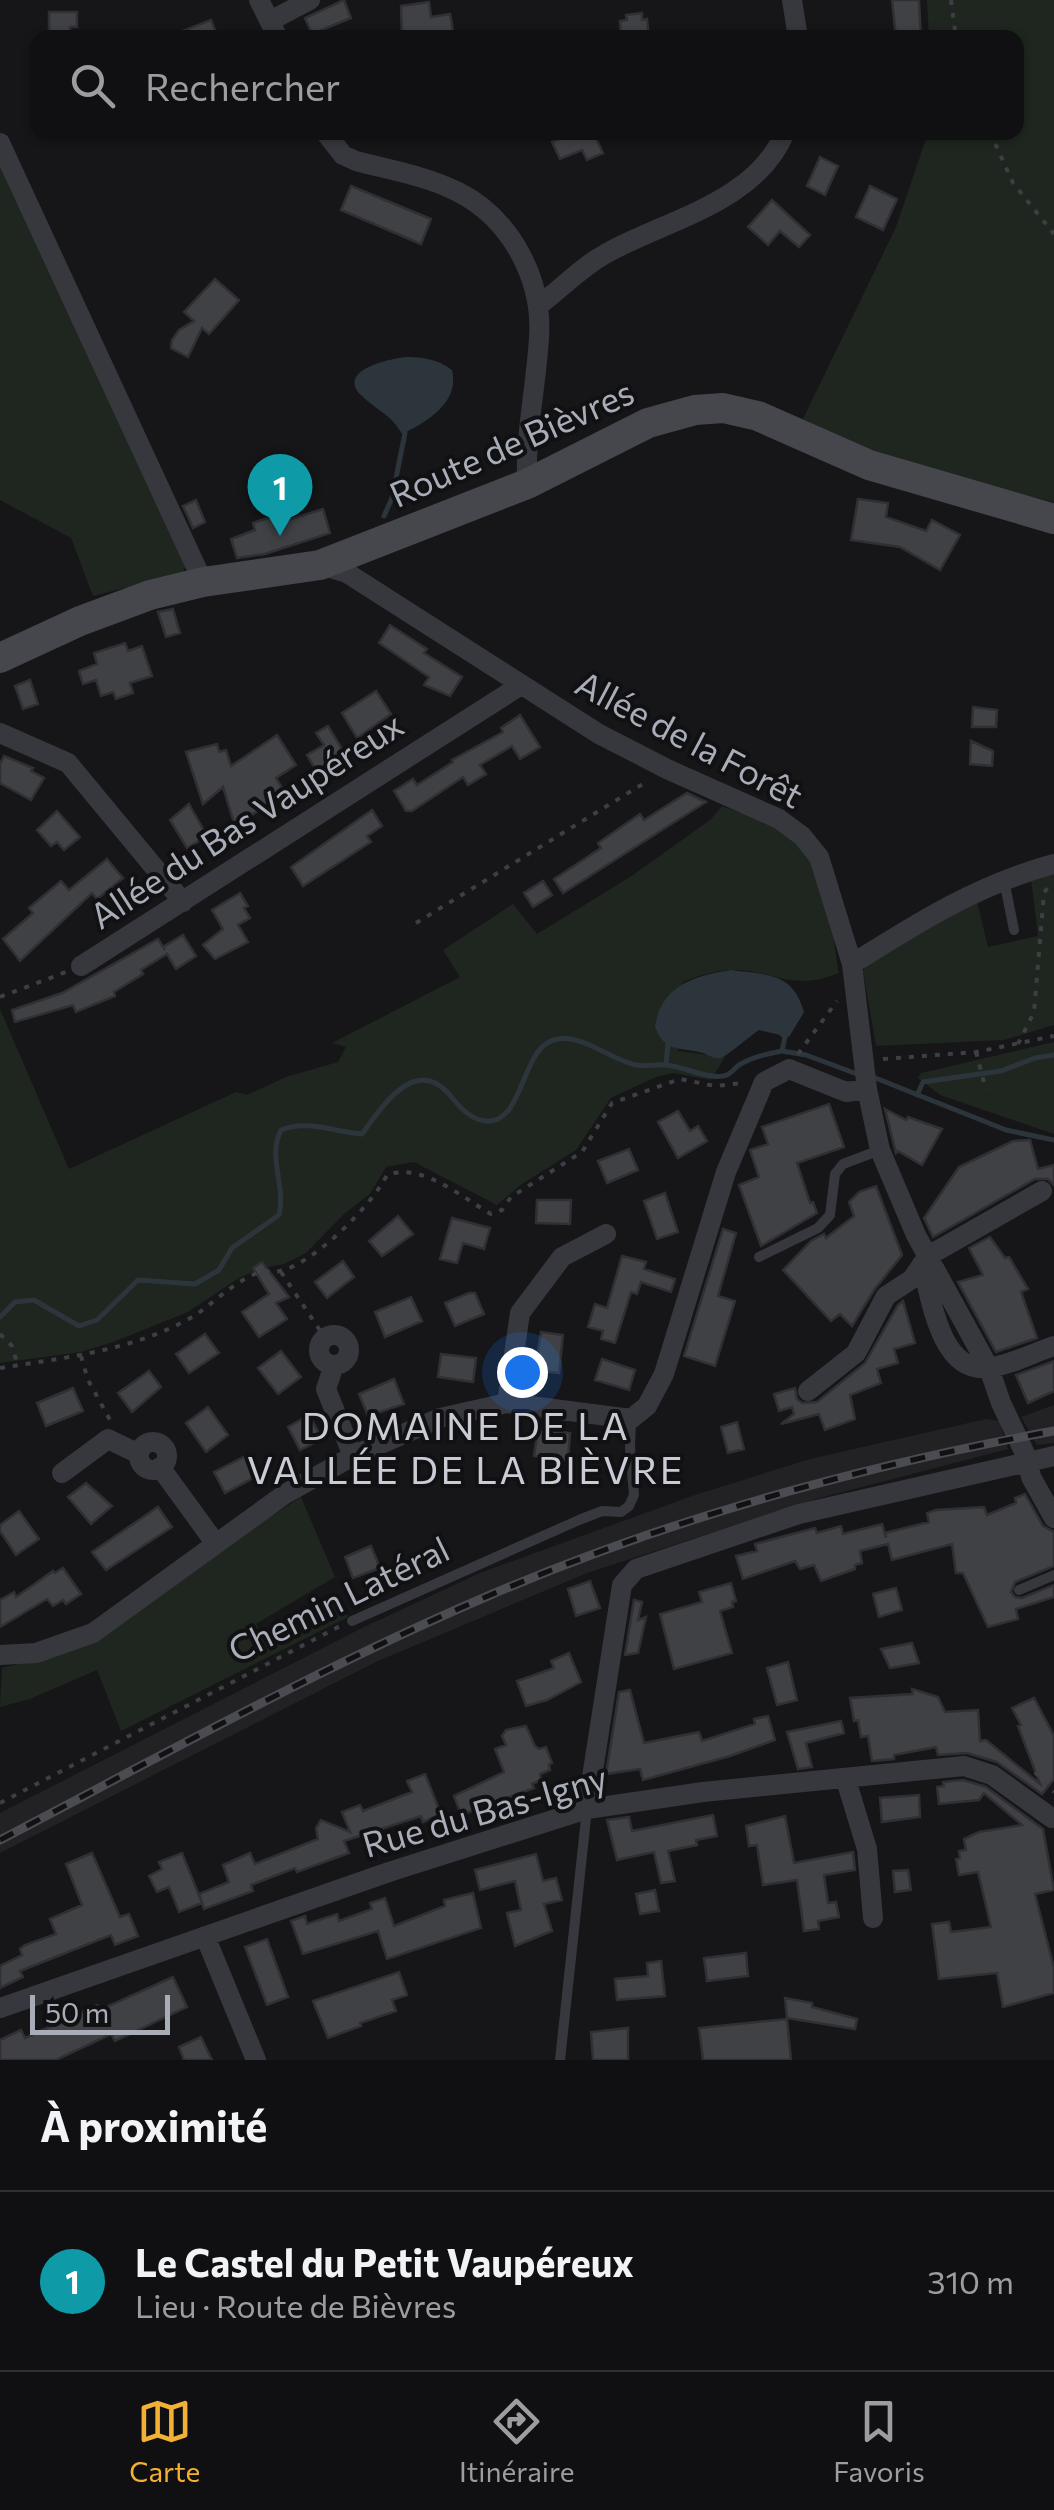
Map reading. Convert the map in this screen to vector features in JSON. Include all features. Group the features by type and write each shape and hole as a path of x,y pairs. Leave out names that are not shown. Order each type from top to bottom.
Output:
{"street":[{"path":"259,0 274,29 310,0"},
{"path":"792,0 797,30"},
{"path":"332,140 344,155 356,161 437,184 475,202 508,234 523,258 533,280 540,336 526,456 528,484"},
{"path":"538,306 606,253 730,193 768,161 780,140"},
{"path":"0,143 203,582"},
{"name":"Route de Bièvres","path":"0,658 80,621 150,595 203,582 320,565 528,484 648,423 696,410 723,408 758,416 869,465 1054,519"},
{"name":"Allée de la Forêt","path":"320,565 346,573 599,734 780,819 802,836 819,857 852,964 866,1089 880,1150 925,1260 989,1368 1032,1477 1054,1518"},
{"name":"Allée du Bas Vaupéreux","path":"81,966 521,684"},
{"path":"0,733 68,764 183,902"},
{"path":"852,964 961,897 1054,864"},
{"path":"0,1656 36,1654 93,1633 285,1494 353,1456 440,1418 508,1403 631,1418 647,1406 664,1374 726,1172 764,1082 789,1069 846,1092 866,1089"},
{"path":"808,1392 856,1353 886,1296 912,1278 925,1260 1042,1191"},
{"path":"508,1403 520,1313 562,1257 606,1234"},
{"path":"324,1338 321,1358 334,1365 326,1389 353,1456"},
{"path":"989,1368 1054,1346"},
{"path":"62,1473 108,1439 139,1454 144,1466 152,1470 160,1467 216,1544"},
{"path":"587,1808 622,1585 636,1569 800,1514 1054,1456"},
{"name":"Rue du Bas-Igny","path":"0,2008 389,1872 587,1808 956,1766 980,1770 1053,1821"},
{"path":"846,1780 867,1848 873,1918"},
{"path":"205,1936 256,2060"}],"lane":[{"path":"1004,879 1014,930"},
{"path":"759,1256 818,1228 830,1215 835,1174 843,1164 880,1150"},
{"name":"Chemin Latéral","path":"352,1620 578,1520 602,1512 621,1512 634,1495 631,1418"},
{"path":"1019,1590 1054,1575"},
{"path":"560,2060 587,1808"}],"path":[{"path":"951,0 955,30"},
{"path":"994,140 1013,183 1054,234"},
{"path":"416,923 667,769"},
{"path":"1018,1044 1034,1012 1044,893 1054,882"},
{"name":"Allée du Bas Vaupéreux","path":"0,997 81,966"},
{"path":"795,1059 834,1002 856,995"},
{"path":"863,1060 976,1052 1054,1036"},
{"path":"976,1052 986,1090"},
{"path":"0,1368 82,1356 189,1319 214,1297 260,1272 280,1271 309,1257 375,1198 387,1175 401,1170 422,1174 491,1214 582,1152 612,1103 680,1079 715,1086 764,1082"},
{"path":"280,1271 324,1338"},
{"path":"0,1334 12,1346 18,1365"},
{"path":"82,1356 88,1380 111,1422 108,1439"},
{"name":"Chemin Latéral","path":"0,1803 352,1620"},
{"path":"1036,1772 1054,1792"}],"shaded area":[{"path":"927,0 1054,0 1054,502 986,487 799,427 896,227 926,140 1024,140 1024,30 929,30"},
{"path":"0,158 188,561 183,573 93,596 71,538 0,500"},
{"path":"405,357 441,363 452,370 453,382 439,410 402,434 361,395 355,379 368,367"},
{"path":"722,806 788,834 812,861 826,897 839,973 794,981 730,970 683,982 678,1051 725,1057 711,1080 673,1073 611,1098 576,1150 497,1205 414,1162 386,1167 370,1194 306,1253 239,1278 188,1312 113,1342 81,1352 0,1363 0,1009 69,1169 236,1092 247,1095 286,1077 338,1062 346,1047 332,1043 460,977 443,950 513,904 537,934 630,877 710,820"},
{"path":"1054,870 1054,1025 1004,1040 876,1046 863,971 870,961 977,901 988,947 1038,936 1031,878"},
{"path":"731,970 777,978 793,989 804,1012 789,1037 759,1030 721,1058 672,1047 663,1041 655,1027 658,1013 672,992 693,979"},
{"path":"1054,1042 1054,1134 940,1095 918,1078 921,1073"},
{"path":"1054,1405 1054,1443 1037,1445 1021,1417"},
{"path":"986,1419 999,1421 1008,1449 816,1499 587,1573 378,1661 0,1853 0,1813 364,1627 480,1573 692,1496 810,1459"},
{"path":"301,1497 335,1577 256,1624 268,1645 338,1600 348,1617 121,1731 97,1670 30,1699 0,1707 2,1668 48,1657"}],"building":[{"path":"344,0 351,18 322,30 310,30 305,18"},
{"path":"892,0 919,0 921,30 895,30"},
{"path":"429,2 431,17 450,14 453,30 402,30 401,6"},
{"path":"49,12 77,12 77,27 49,30"},
{"path":"642,13 648,30 621,30 620,21 627,20 626,15"},
{"path":"211,20 215,30 185,30"},
{"path":"597,140 603,153 587,160 582,150 560,159 552,142"},
{"path":"820,157 838,166 825,195 807,186"},
{"path":"351,186 431,219 421,244 341,210"},
{"path":"870,186 897,199 883,230 856,217"},
{"path":"772,200 810,235 799,247 780,231 768,245 748,227"},
{"path":"215,279 239,300 209,334 202,328 188,357 171,348 172,340 194,321 184,312"},
{"path":"858,499 888,503 886,517 926,531 932,520 960,535 940,570 900,547 851,540"},
{"path":"196,500 205,522 193,528 183,506"},
{"path":"323,509 330,533 265,554 237,558 231,539 255,530 253,523 282,513 285,521"},
{"path":"173,609 180,633 166,637 158,612"},
{"path":"390,625 462,677 450,696 424,685 429,677 379,643"},
{"path":"125,643 128,651 142,646 152,676 130,683 133,693 116,699 113,692 101,696 96,680 83,684 79,671 97,664 94,653"},
{"path":"30,680 38,704 23,709 15,686"},
{"path":"376,691 391,714 357,738 342,713"},
{"path":"973,707 997,710 996,727 972,727"},
{"path":"520,715 540,747 520,759 512,746 480,765 486,774 468,785 463,777 412,811 406,811 394,791 413,779 417,785 503,732 501,728"},
{"path":"328,726 351,764 339,771 334,763 317,772 307,755 324,745 316,733"},
{"path":"277,735 296,765 276,778 285,793 235,826 223,787 203,804 186,752 217,744 219,752 226,750 231,766"},
{"path":"971,741 993,751 992,766 970,764"},
{"path":"4,756 33,768 31,771 44,778 31,800 0,783"},
{"path":"687,793 706,802 563,893 554,879 601,848 598,843 640,814 644,820"},
{"path":"189,804 207,836 187,848 170,820"},
{"path":"372,810 382,826 367,836 371,842 303,886 291,867"},
{"path":"57,811 80,837 64,850 57,842 51,846 37,830"},
{"path":"107,859 123,878 97,899 92,893 20,961 3,939 33,913 29,908 61,881 69,890"},
{"path":"543,881 552,895 533,907 524,893"},
{"path":"240,893 250,918 238,925 248,942 215,959 203,945 223,929 212,910"},
{"path":"183,935 196,956 176,969 167,954 141,970 143,974 114,992 115,996 76,1012 73,1005 15,1022 12,1010 62,993 158,939 163,947"},
{"path":"829,1104 844,1147 797,1163 817,1213 761,1246 739,1185 759,1177 750,1150 768,1144 762,1127"},
{"path":"885,1109 906,1120 908,1117 942,1129 922,1165 896,1153"},
{"path":"678,1111 690,1131 698,1126 707,1141 678,1158 658,1122"},
{"path":"1030,1140 1038,1169 1054,1165 1054,1185 1048,1179 1035,1179 933,1237 924,1218 959,1167 1013,1141"},
{"path":"629,1149 638,1170 607,1183 598,1161"},
{"path":"876,1186 902,1255 852,1326 840,1314 831,1321 783,1270 811,1241 824,1234 826,1238 854,1216 849,1202 859,1192"},
{"path":"665,1193 678,1232 657,1239 644,1201"},
{"path":"537,1200 571,1200 570,1224 536,1223"},
{"path":"398,1216 413,1234 382,1256 369,1241"},
{"path":"452,1218 490,1228 484,1249 463,1243 457,1263 440,1259"},
{"path":"723,1229 736,1233 718,1296 735,1301 715,1366 684,1356"},
{"path":"990,1237 1005,1258 1009,1257 1028,1289 1021,1292 1037,1338 996,1352 958,1282 983,1275 969,1248"},
{"path":"622,1256 646,1262 644,1269 675,1279 671,1292 641,1282 637,1294 631,1292 615,1343 601,1339 603,1331 588,1327 595,1304 607,1308"},
{"path":"343,1261 354,1277 327,1298 315,1282"},
{"path":"262,1262 289,1297 276,1303 287,1319 259,1337 242,1312 269,1294 253,1268"},
{"path":"475,1293 484,1314 455,1326 445,1303"},
{"path":"411,1297 422,1321 385,1337 375,1312"},
{"path":"903,1301 915,1343 894,1349 898,1363 877,1369 881,1383 850,1395 855,1419 825,1430 819,1414 781,1424 794,1414 792,1407 779,1411 774,1394 795,1388 802,1403 817,1402 865,1363"},
{"path":"541,1332 563,1335 559,1373 535,1370"},
{"path":"205,1334 219,1353 189,1373 176,1354"},
{"path":"281,1351 301,1377 278,1394 258,1368"},
{"path":"441,1354 476,1358 473,1382 438,1377"},
{"path":"602,1359 635,1370 629,1390 595,1380"},
{"path":"1054,1361 1054,1391 1028,1403 1016,1375"},
{"path":"149,1371 161,1387 132,1412 118,1393"},
{"path":"394,1379 404,1404 368,1416 359,1394"},
{"path":"73,1388 83,1411 46,1426 37,1403"},
{"path":"208,1407 228,1435 206,1452 186,1423"},
{"path":"309,1415 322,1439 300,1450 288,1427"},
{"path":"737,1422 744,1449 728,1453 721,1427"},
{"path":"538,1429 570,1433 568,1461 534,1456"},
{"path":"246,1456 257,1476 225,1493 214,1472"},
{"path":"86,1483 112,1506 91,1524 68,1497"},
{"path":"1025,1494 1043,1526 1054,1532 1054,1566 1015,1582 1011,1592 1022,1598 1054,1585 1054,1597 1016,1609 1018,1619 988,1627 963,1573 956,1573 952,1544 892,1560 888,1544 860,1551 862,1563 855,1565 855,1569 821,1581 814,1565 800,1569 795,1561 743,1579 736,1556 757,1551 755,1544 815,1528 817,1533 841,1526 843,1534 882,1524 886,1538 885,1533 929,1522 927,1513 936,1510 984,1507 987,1515 1016,1503 1015,1498"},
{"path":"158,1507 172,1527 106,1570 92,1552"},
{"path":"19,1511 39,1539 16,1555 0,1525"},
{"path":"371,1546 380,1568 353,1578 345,1557"},
{"path":"63,1568 81,1594 66,1604 63,1600 53,1606 47,1599 0,1627 0,1600 14,1592 16,1597"},
{"path":"590,1581 600,1608 576,1616 568,1589"},
{"path":"731,1583 736,1601 732,1602 733,1607 720,1611 732,1653 674,1669 660,1614 702,1602 699,1592"},
{"path":"896,1588 902,1610 879,1617 873,1594"},
{"path":"634,1600 642,1602 638,1620 646,1617 638,1653 625,1655"},
{"path":"912,1643 919,1663 890,1668 881,1649"},
{"path":"569,1653 581,1682 526,1706 517,1681 554,1668 551,1661"},
{"path":"788,1662 797,1700 777,1705 767,1668"},
{"path":"912,1689 938,1697 945,1712 978,1710 980,1741 986,1740 1040,1784 1012,1708 1034,1698 1054,1736 1054,1779 1042,1794 997,1762 967,1753 938,1755 936,1747 872,1761 868,1736 861,1737 850,1698 913,1694"},
{"path":"630,1690 644,1743 699,1732 702,1741 768,1716 775,1740 643,1780 640,1769 606,1774 619,1692"},
{"path":"841,1721 844,1733 806,1743 812,1767 798,1769 787,1732"},
{"path":"526,1726 535,1746 546,1747 552,1763 550,1770 540,1774 541,1780 532,1784 534,1788 461,1815 454,1796 504,1772 495,1749 506,1745 502,1736 506,1730"},
{"path":"425,1774 441,1814 423,1822 421,1816 344,1841 349,1853 297,1872 295,1868 251,1885 253,1891 204,1909 199,1894 229,1882 223,1865 250,1853 255,1864 318,1839 316,1828 321,1820 350,1832 342,1812 360,1805 363,1811 412,1792 407,1781"},
{"path":"963,1780 986,1787 1043,1829 1054,1890 1035,1894 1054,1968 1054,1993 1003,2007 997,1973 939,1979 932,1924 949,1922 951,1932 991,1927 978,1872 959,1875 956,1859 960,1858 959,1851 966,1850 964,1839 979,1832 1022,1825 984,1793 979,1800 939,1804 937,1787 944,1786 943,1782"},
{"path":"919,1795 920,1817 882,1822 880,1798"},
{"path":"713,1815 717,1836 668,1851 675,1881 661,1883 654,1852 617,1860 607,1820 629,1817 632,1831"},
{"path":"785,1816 794,1863 853,1852 855,1870 824,1875 828,1903 836,1902 839,1917 818,1921 819,1929 804,1931 797,1880 763,1885 757,1845 749,1846 746,1826"},
{"path":"92,1853 120,1917 129,1914 138,1936 115,1945 111,1935 20,1971 23,1977 0,1988 0,1966 22,1955 20,1949 25,1945 56,1934 50,1919 82,1905 66,1864"},
{"path":"182,1853 202,1903 179,1912 169,1887 157,1892 149,1876 162,1869 159,1862"},
{"path":"536,1854 543,1881 556,1878 562,1900 544,1904 552,1931 515,1946 507,1913 521,1910 515,1881 480,1890 475,1870"},
{"path":"908,1870 911,1890 895,1892 893,1871"},
{"path":"655,1890 659,1911 640,1914 636,1894"},
{"path":"473,1893 481,1928 387,1959 378,1931 303,1954 291,1921 305,1916 307,1924 337,1914 339,1921 372,1909 370,1903 385,1898 394,1926 445,1906 444,1900"},
{"path":"267,1939 288,1997 267,2005 245,1947"},
{"path":"746,1953 748,1976 707,1981 704,1958"},
{"path":"661,1961 665,1996 617,2000 615,1979 648,1976 647,1963"},
{"path":"399,1972 407,1995 392,2000 396,2011 328,2038 313,2001"},
{"path":"173,1977 187,2007 115,2041 111,2034 56,2060 0,2060 0,2040 21,2030 25,2038 97,2005 100,2010"},
{"path":"785,1998 857,2019 855,2029 787,2018"},
{"path":"787,2019 791,2060 703,2060 699,2028"},
{"path":"628,2028 628,2060 593,2060 591,2032"},
{"path":"201,2037 212,2060 184,2060 179,2047"}],"waterway":[{"path":"384,516 392,498 405,433"},
{"path":"781,1033 785,1037 782,1051 806,1055 857,1074"},
{"path":"0,1317 15,1302 34,1300 79,1326 97,1320 138,1280 195,1284 219,1270 232,1248 279,1215 276,1150 281,1130 311,1126 362,1134 389,1099 412,1082 436,1083 469,1114 485,1121 507,1112 532,1061 549,1042 560,1039 582,1042 636,1065 673,1066 713,1076 727,1075 749,1060 782,1051"},
{"path":"666,1065 668,1043"},
{"path":"917,1095 923,1082 1001,1071 1054,1055"},
{"path":"873,1077 1006,1130 1054,1140"}],"railway":[{"path":"0,1840 364,1652 556,1568 695,1519 838,1478 1054,1431"}],"place":[{"name":"Le Castel du Petit Vaupéreux","path":"280,536"}],"district":[{"name":"DOMAINE DE LA VALLÉE DE LA BIÈVRE","path":"466,1449"}]}
